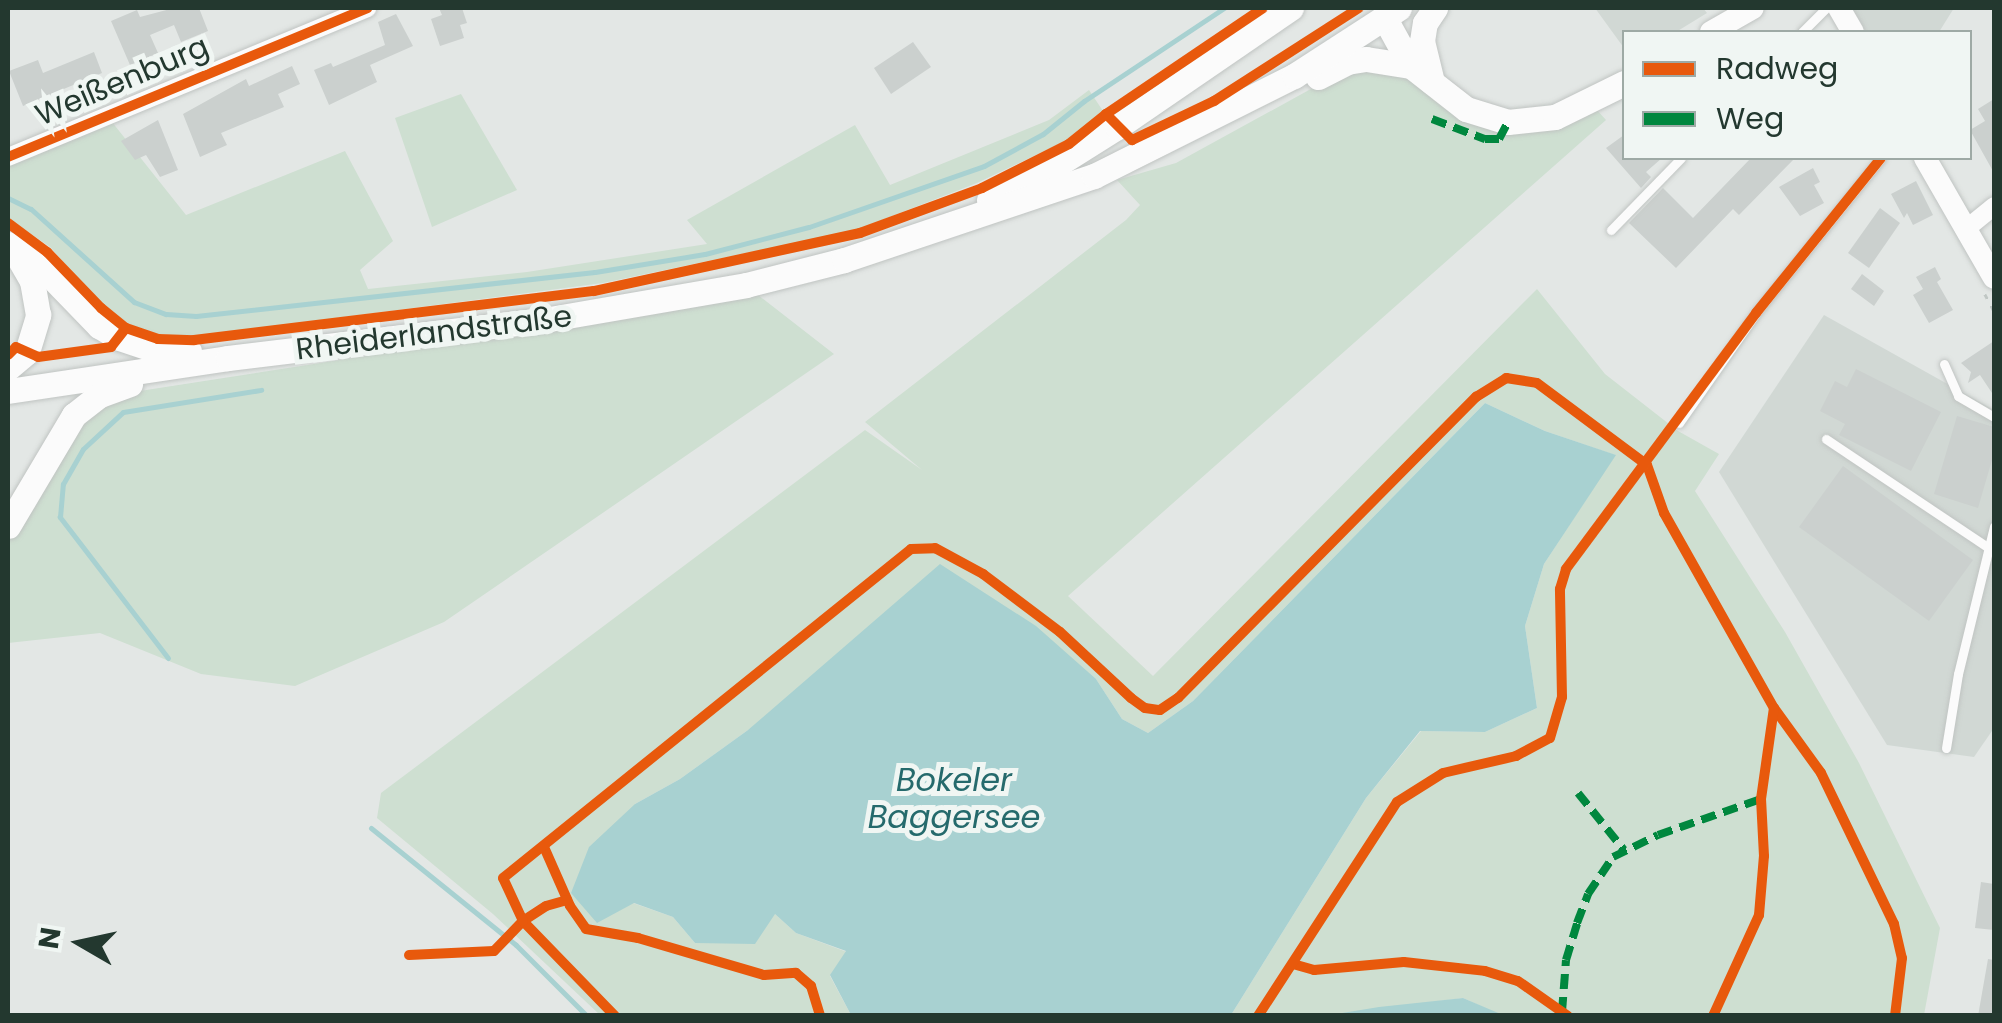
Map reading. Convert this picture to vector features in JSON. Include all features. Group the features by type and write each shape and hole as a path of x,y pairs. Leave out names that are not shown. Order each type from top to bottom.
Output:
{"main road":[{"path":"942,229 1118,127 1291,8"},
{"path":"1421,74 1425,23 1434,8"},
{"path":"1392,12 1421,74"},
{"name":"Rheiderlandstraße","path":"8,391 644,304 844,260 1094,176 1294,76 1392,12"},
{"path":"1294,76 1312,80 1347,62 1366,59 1421,74 1466,109 1508,122 1555,117 1622,84"},
{"path":"10,246 38,263 99,326 119,338 158,351 206,350 228,358"},
{"path":"8,368 26,352 38,315 32,281 10,246"},
{"path":"8,526 74,414 122,385 166,379 179,365"},
{"path":"8,491 8,508"}],"street":[{"name":"Weißenburg","path":"8,157 367,8"},
{"path":"1714,30 1753,8"},
{"path":"1840,8 1853,30"},
{"path":"1926,160 1994,278"},
{"path":"1966,229 1994,206"}],"lane":[{"path":"1804,30 1826,8"},
{"path":"1611,230 1679,160"},
{"path":"1679,422 1756,313 1879,160"},
{"path":"1944,364 1958,396 1994,417"},
{"path":"1826,440 1989,548"},
{"path":"1946,748 1994,526"}],"shaded area":[{"path":"1595,8 1703,8 1707,13 1679,30 1622,30 1622,45"},
{"path":"1852,8 1954,8 1940,30 1865,30"},
{"path":"1824,315 1994,410 1994,728 1974,757 1887,745 1719,472"}],"green space":[{"path":"1349,68 1400,73 1459,116 1597,110 1606,120 1068,596 1153,676 1537,289 1605,374 1678,431 1719,454 1695,491 1785,632 1859,763 1940,928 1924,1015 1503,1016 1463,998 1330,1015 1231,1015 1366,798 1421,731 1485,732 1537,708 1525,626 1544,564 1615,455 1545,431 1485,403 1193,701 1148,733 1122,719 1096,679 748,730 680,779 635,804 633,903 673,917 695,943 774,913 796,933 847,952 830,976 851,1015 600,1015 493,914 377,818 381,793 865,430 922,470 865,422 1126,220 1140,205 1117,180 1176,163"},
{"path":"1089,90 1103,111 1065,141 977,183 856,230 603,283 192,337 146,333 128,325 103,306 50,247 8,218 8,162 108,117 186,215 345,151 393,241 360,270 368,289 527,272 707,244 687,220 855,125 890,185 1049,120"},
{"path":"461,94 517,190 432,227 395,118"},
{"path":"758,295 834,354 444,622 295,686 201,674 100,633 8,643 8,541 81,420 127,393"}],"water":[{"name":"Bokeler Baggersee","path":"1485,403 1545,431 1616,455 1544,564 1525,626 1537,708 1485,732 1420,731 1366,798 1231,1015 851,1015 830,975 846,951 796,933 775,914 755,944 695,943 673,917 634,903 597,923 571,893 589,847 635,804 680,779 748,730 940,564 1036,626 1096,679 1122,719 1148,733 1193,701"},
{"path":"1463,998 1503,1015 1330,1015 1379,1007"}],"building":[{"path":"174,8 199,8 208,31 181,42 174,25 150,35 158,53 130,65 111,21 137,10 140,17"},
{"path":"439,8 462,8 467,23 460,25 464,38 440,46 431,19 442,15"},
{"path":"396,14 413,46 370,65 377,82 329,105 314,70 331,63 333,67 385,45 378,22"},
{"path":"913,42 931,67 891,94 874,68"},
{"path":"94,52 102,73 23,106 9,71 38,60 43,73"},
{"path":"292,66 300,84 278,94 284,107 221,133 227,145 200,157 183,114 246,79 249,86"},
{"path":"1994,99 1994,173 1972,134 1972,129 1985,121 1978,109"},
{"path":"158,120 178,170 160,177 146,155 135,160 121,141"},
{"path":"1622,136 1622,160 1660,160 1646,172 1651,177 1641,188 1606,148"},
{"path":"1749,160 1793,160 1739,215 1733,209 1676,268 1629,223 1663,188 1693,218"},
{"path":"1813,168 1820,182 1814,185 1824,203 1800,216 1779,187"},
{"path":"1916,181 1933,215 1913,225 1907,213 1904,218 1891,194"},
{"path":"1880,208 1900,223 1869,268 1848,253"},
{"path":"1935,267 1941,279 1937,282 1953,310 1929,323 1913,295 1923,289 1916,277"},
{"path":"1862,274 1884,291 1874,306 1851,289"},
{"path":"1994,341 1994,396 1980,375 1968,383 1971,372 1961,363"},
{"path":"1856,369 1941,412 1911,471 1839,435 1845,424 1820,411 1835,381 1847,387"},
{"path":"1957,416 1994,427 1994,453 1978,508 1934,494"},
{"path":"1843,466 1973,560 1929,621 1799,527"},
{"path":"1981,882 1994,884 1994,930 1975,928"},
{"path":"1988,959 1994,960 1994,1016 1978,1016"}],"waterway":[{"path":"8,198 31,209 134,302 166,314 196,316 595,272 705,254 809,227 984,166 1043,134 1084,101 1224,8"},
{"path":"168,658 60,517 63,484 83,449 123,412 261,390"},
{"path":"371,828 516,945 587,1016"}],"marked path":[{"path":"1432,119 1485,139 1499,139 1508,122"},
{"path":"1578,793 1624,850"},
{"path":"1562,1012 1566,960 1577,923 1588,894 1613,857 1658,835 1761,799"}],"cycle path":[{"path":"8,157 367,8"},
{"path":"1106,114 1263,8"},
{"path":"8,355 16,347 38,357 111,347 126,328 158,339 194,340 594,291 860,233 982,188 1069,144 1106,114 1132,140 1214,101 1359,8"},
{"path":"1258,1016 1397,802 1443,773 1516,756 1550,738 1562,697 1560,589 1566,569 1756,313 1879,160"},
{"path":"8,223 47,252 126,328"},
{"path":"615,1016 523,921 503,878 911,549 935,548 983,574 1060,632 1131,698 1145,708 1160,710 1178,698 1476,397 1506,378 1537,383 1647,465 1664,513 1774,708 1821,773 1894,924 1902,958 1895,1016"},
{"path":"1713,1016 1759,915 1764,856 1761,799 1774,708"},
{"path":"544,847 570,906 586,929 638,938 764,975 796,973 811,986 820,1016"},
{"path":"409,955 494,951 523,921 546,906 567,900"},
{"path":"1293,964 1314,970 1404,962 1485,971 1518,981 1568,1016"}]}
